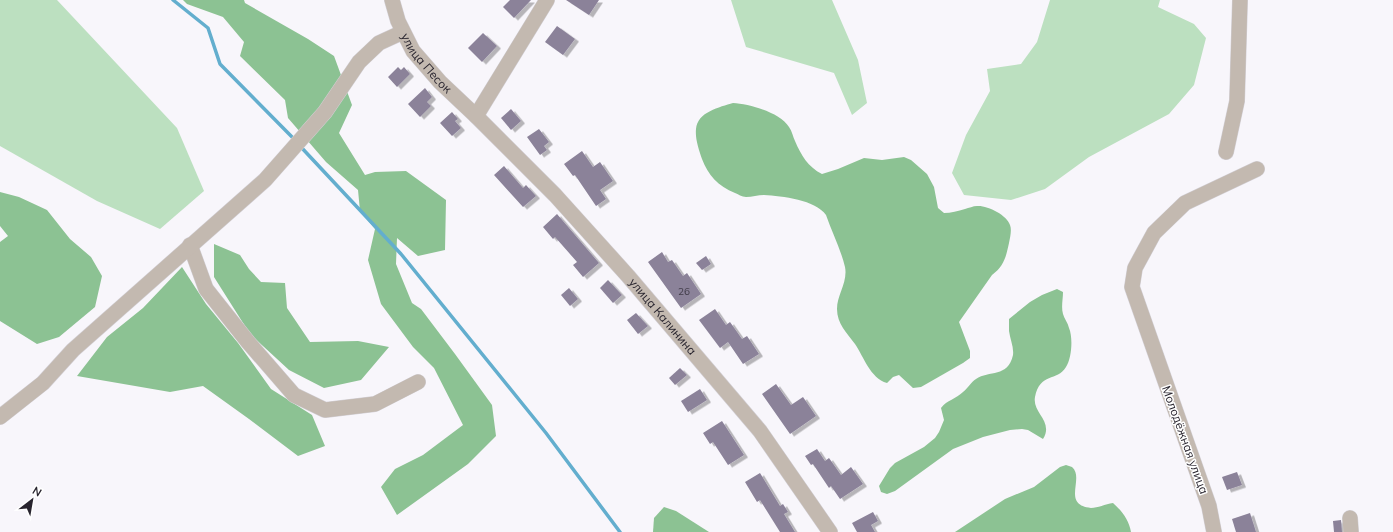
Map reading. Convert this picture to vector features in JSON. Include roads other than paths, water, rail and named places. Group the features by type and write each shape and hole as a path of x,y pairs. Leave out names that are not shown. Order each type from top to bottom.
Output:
{"street":[{"name":"улица Песок","path":"392,0 398,22 413,50 440,82 476,116"},
{"path":"476,116 547,0"},
{"path":"1226,152 1237,101 1240,0"},
{"path":"0,417 43,383 73,350 265,180 325,112 359,62 379,43 403,32"},
{"name":"улица Калинина","path":"476,116 555,195 618,264 760,431 830,532"},
{"name":"Молодёжная улица","path":"1214,532 1209,506 1132,287 1135,268 1154,233 1185,203 1257,169"},
{"path":"190,246 206,289 248,342 294,395 325,410 375,404 418,382"}],"waterway":[{"path":"173,0 208,28 220,64 295,140"},
{"path":"300,146 401,254 546,433 620,532"}]}
